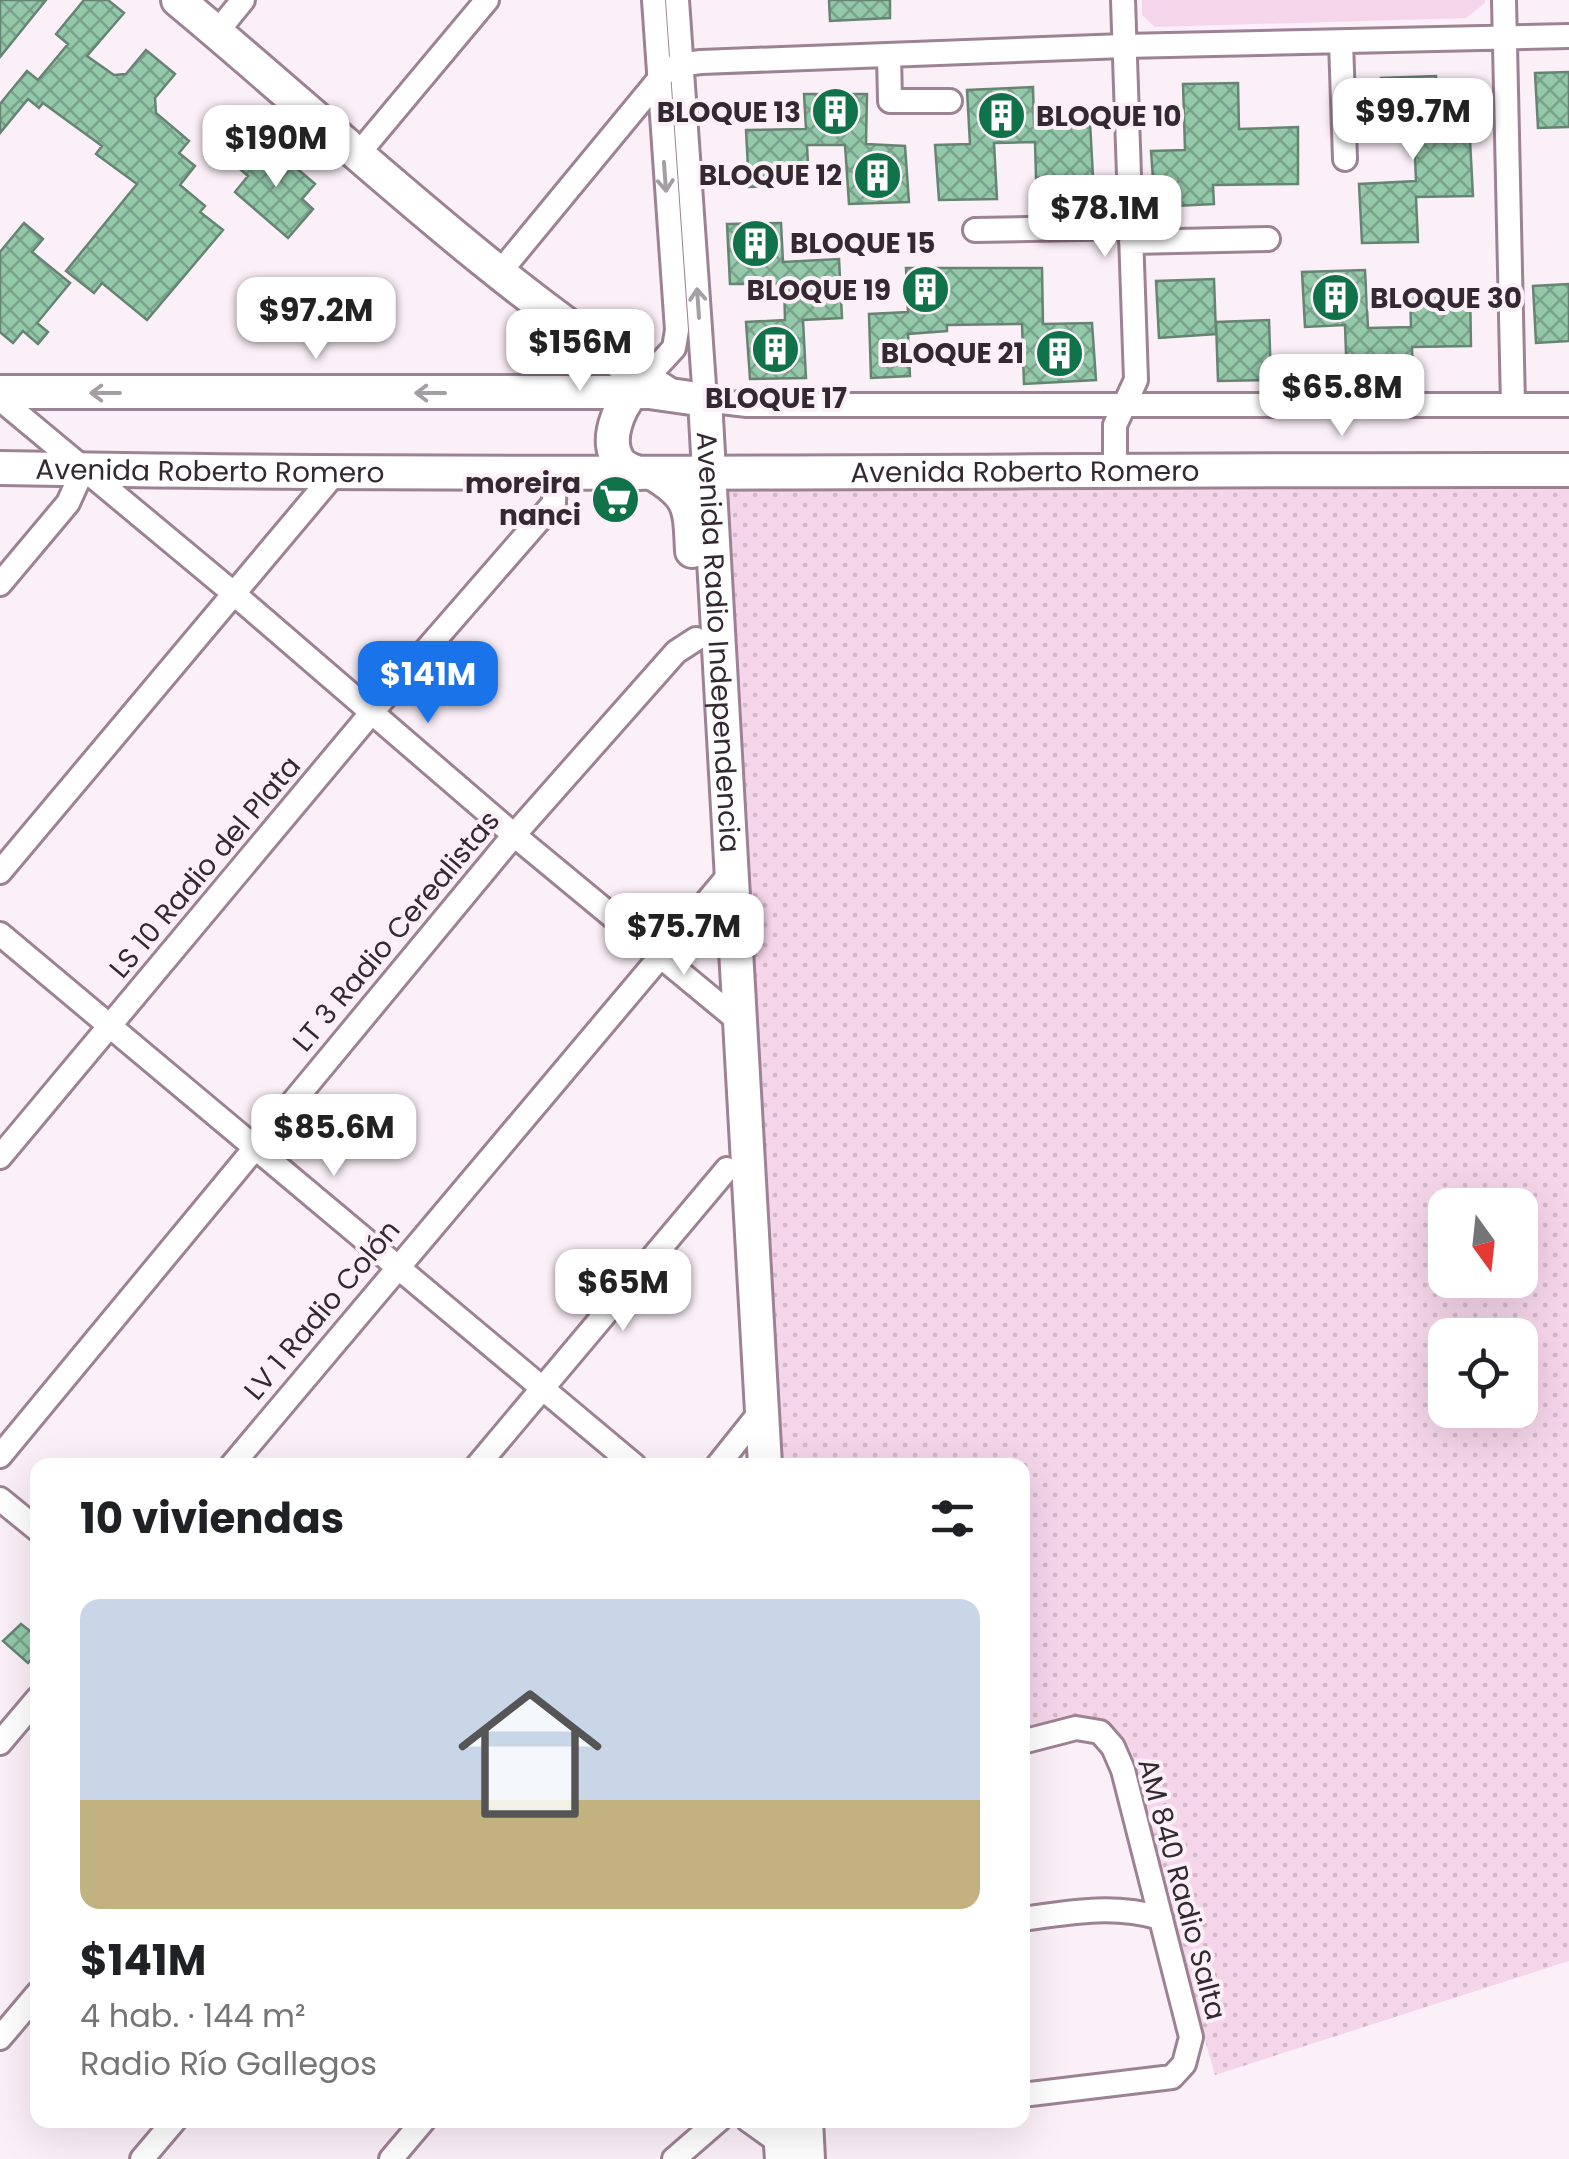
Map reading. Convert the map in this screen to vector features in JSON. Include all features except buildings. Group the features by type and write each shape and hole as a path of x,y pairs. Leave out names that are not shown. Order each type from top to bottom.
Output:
{"main road":[{"path":"178,0 599,351 634,395"},
{"path":"0,396 634,395 704,400"},
{"name":"Avenida Radio Independencia","path":"634,395 615,451 618,460 680,492 690,515 696,638 721,884"},
{"name":"Avenida Radio Independencia","path":"704,400 721,884 750,1436"},
{"name":"Avenida Roberto Romero","path":"706,436 712,449 728,462 782,473"},
{"name":"Avenida Roberto Romero","path":"0,468 708,474 1115,469 1569,470"},
{"name":"Avenida Radio Independencia","path":"728,1012 728,1170 750,1436"}],"street":[{"path":"217,32 243,0"},
{"path":"359,153 488,0"},
{"path":"634,395 674,348 677,330 654,0"},
{"name":"Avenida Radio Independencia","path":"677,0 704,400"},
{"path":"1115,469 1115,425 1136,380 1122,0"},
{"path":"1504,0 1514,405"},
{"path":"500,272 658,80 681,64 1124,46 1569,36"},
{"path":"1342,42 1345,159"},
{"path":"889,54 890,101 950,101"},
{"path":"975,230 1268,238"},
{"path":"0,396 514,835 728,1012"},
{"path":"704,400 746,404 1569,406"},
{"path":"0,584 68,503 83,470"},
{"name":"LS 10 Radio del Plata","path":"0,1157 372,712 554,503 555,471"},
{"path":"0,872 336,472"},
{"name":"LT 3 Radio Cerealistas","path":"0,1456 514,835 676,652 696,638"},
{"name":"LV 1 Radio Colón","path":"238,1458 721,884"},
{"path":"0,934 626,1458"},
{"path":"484,1458 728,1170"},
{"path":"726,1458 750,1436"},
{"path":"0,1499 30,1523"},
{"path":"0,1743 30,1707"},
{"name":"AM 840 Radio Salta","path":"1030,1740 1076,1728 1100,1732 1113,1747 1123,1770 1190,2028 1190,2048 1184,2064 1172,2076 1150,2082 1030,2094"},
{"path":"1030,1919 1090,1908 1132,1909 1161,1918"},
{"path":"0,2038 30,2002"},
{"path":"142,2159 168,2128"},
{"path":"391,2159 417,2128"},
{"path":"674,2159 710,2128"}],"shaded area":[{"path":"1142,0 1485,3 1466,18 1155,27 1142,15"},
{"path":"1569,477 1569,1961 1215,2075 1127,1772 1102,1729 1030,1741 1030,1458 770,1458 716,482"}],"place":[{"name":"BLOQUE 13","path":"836,112"},
{"name":"BLOQUE 10","path":"1001,116"},
{"name":"BLOQUE 12","path":"877,175"},
{"name":"BLOQUE 15","path":"755,243"},
{"name":"BLOQUE 19","path":"926,290"},
{"name":"BLOQUE 30","path":"1335,298"},
{"name":"BLOQUE 17","path":"776,350"},
{"name":"BLOQUE 21","path":"1059,353"},
{"name":"moreira nanci","path":"616,499"}]}
